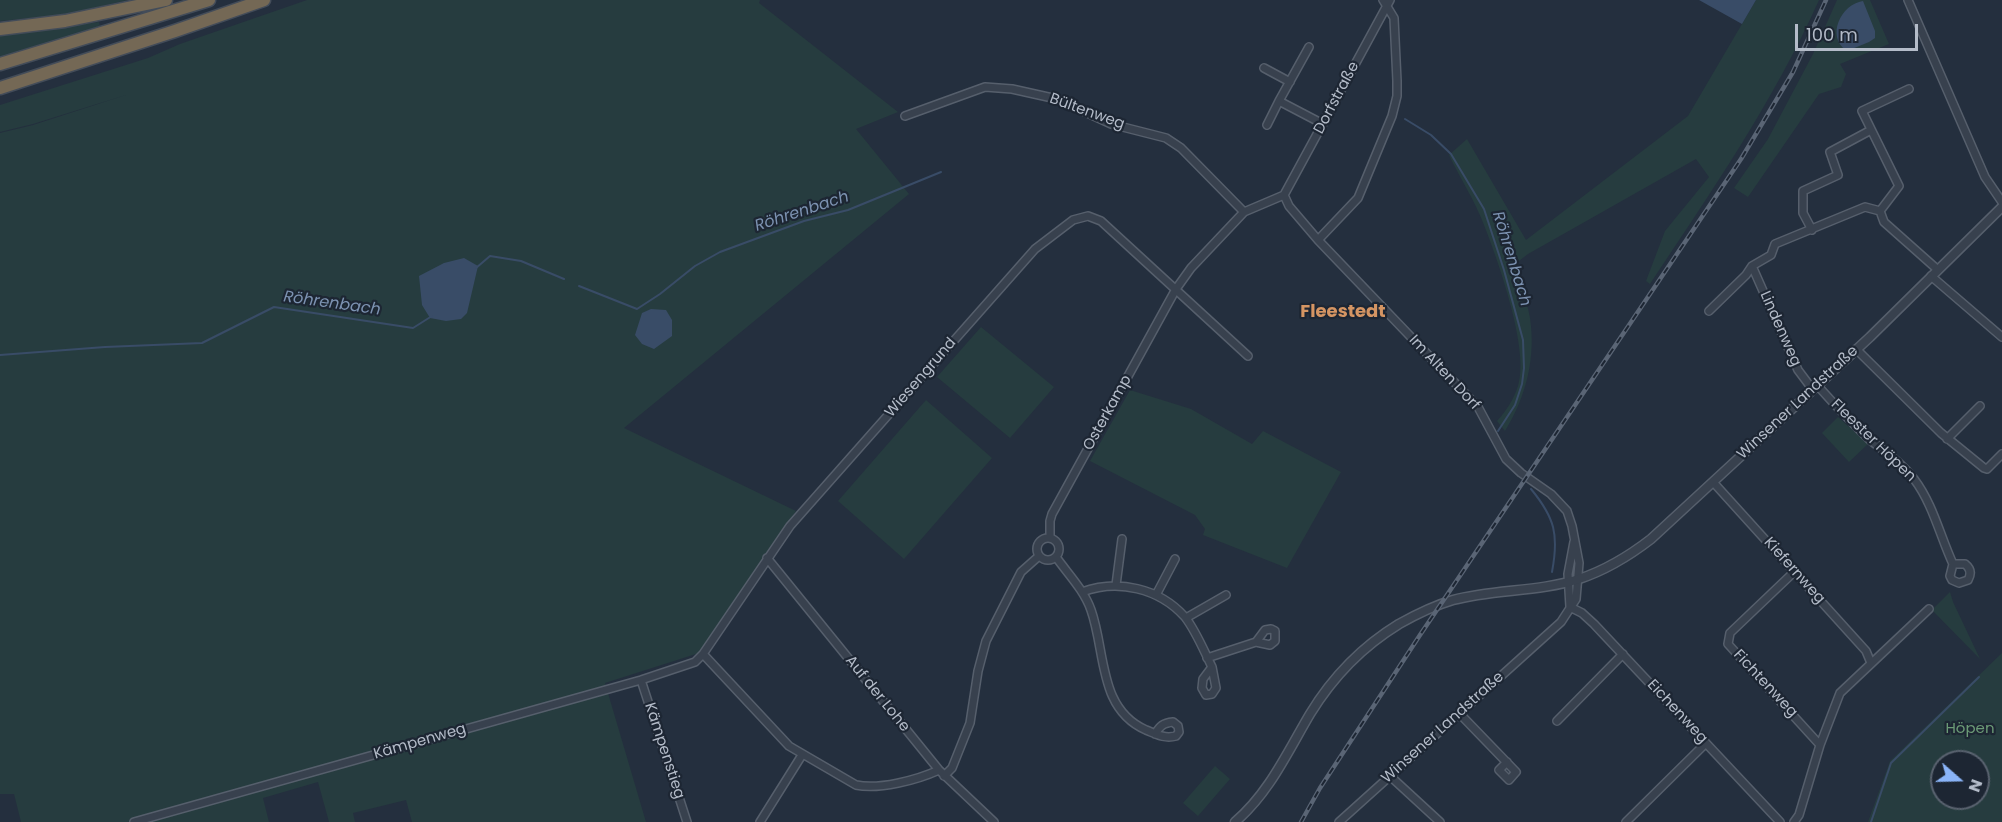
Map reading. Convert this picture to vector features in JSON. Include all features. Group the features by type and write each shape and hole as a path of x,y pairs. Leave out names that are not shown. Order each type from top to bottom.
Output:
{"highway":[{"path":"0,29 64,21 166,0"},
{"path":"0,64 209,0"},
{"path":"0,87 164,35 264,0"}],"street":[{"path":"1908,0 1985,177 2002,204"},
{"path":"1318,240 1358,198 1392,116 1397,96 1397,81 1394,18 1387,2"},
{"name":"Dorfstraße","path":"1284,195 1387,2"},
{"path":"1267,125 1309,46"},
{"path":"1264,68 1290,81"},
{"name":"Bültenweg","path":"905,116 985,87 1012,89 1057,99 1110,124 1166,138 1181,148 1244,212"},
{"path":"1881,211 1899,186 1862,111 1909,89"},
{"path":"1279,101 1323,124"},
{"path":"1871,130 1830,152 1838,175 1803,191 1803,213 1812,230 1865,207 1881,211"},
{"name":"Im Alten Dorf","path":"1284,195 1289,206 1318,240 1478,407 1506,459 1563,506 1570,517 1579,563 1578,579"},
{"name":"Osterkamp","path":"1050,538 1050,521 1053,514 1176,289 1191,268 1244,212 1284,195"},
{"name":"Winsener Landstraße","path":"1235,822 1262,794 1276,774 1330,685 1372,643 1400,624 1453,600 1578,579 1608,567 1633,553 1815,388 1935,273 2002,204"},
{"path":"1881,211 1884,222 2002,337"},
{"name":"Wiesengrund","path":"703,654 790,526 1035,249 1073,220 1088,216 1101,220 1176,289"},
{"name":"Lindenweg","path":"1709,311 1746,275 1752,266 1772,255 1775,244 1812,230"},
{"name":"Lindenweg","path":"1752,266 1798,370 1815,388"},
{"path":"1176,289 1248,356"},
{"path":"1856,349 1947,439 1987,468 2002,454"},
{"name":"Fleester Höpen","path":"1815,388 1887,454 1897,460 1918,486 1929,505 1953,564"},
{"path":"1947,439 1980,406"},
{"name":"Kiefernweg","path":"1713,482 1866,651 1871,663"},
{"name":"Osterkamp","path":"942,773 952,768 970,723 978,671 986,641 1021,572 1039,556 1038,543 1044,539 1050,538 1058,544 1056,557"},
{"path":"1116,585 1122,539"},
{"name":"Im Alten Dorf","path":"1568,581 1574,542"},
{"path":"1039,556 1047,560 1056,557 1091,608 1106,680 1115,705 1136,725 1155,734"},
{"name":"Auf der Lohe","path":"767,558 942,773 994,822"},
{"path":"1156,595 1175,559"},
{"name":"Fichtenweg","path":"1794,572 1730,633 1728,644 1820,745"},
{"name":"Winsener Landstraße","path":"1339,822 1561,622 1576,599 1578,579"},
{"path":"1568,581 1570,607"},
{"path":"1082,592 1097,586 1116,585 1138,588 1156,595 1186,618 1212,667"},
{"path":"1186,618 1226,595"},
{"name":"Eichenweg","path":"1570,607 1587,617 1780,822"},
{"path":"1794,822 1799,815 1820,745 1840,693 1929,609"},
{"path":"1207,658 1256,642"},
{"path":"703,654 789,746 856,785 867,787 942,773"},
{"name":"Kämpenweg","path":"134,822 641,680 695,662 703,654"},
{"path":"1557,721 1623,654"},
{"name":"Kämpenstieg","path":"641,680 687,822"},
{"path":"1459,712 1507,762"},
{"path":"1626,822 1706,742"},
{"path":"760,822 802,755"},
{"path":"1390,776 1440,822"}],"green space":[{"path":"0,0 128,0 63,15 0,21"},
{"path":"307,0 760,0 759,3 898,112 856,129 909,194 624,428 796,511 699,653 605,683 646,822 412,822 406,800 353,813 355,822 329,822 318,782 263,798 269,822 21,822 14,794 0,794 0,133 33,125 129,94 0,132 0,105 148,58 180,44"},
{"path":"1756,0 1819,0 1762,110 1650,284 1646,281 1665,231 1709,177 1696,159 1528,254 1515,264 1530,318 1532,348 1524,391 1505,431 1497,421 1514,396 1521,370 1516,329 1504,282 1484,225 1449,155 1467,139 1526,240 1688,116"},
{"path":"1837,0 1870,0 1889,44 1840,64 1846,74 1841,87 1819,94 1748,197 1734,188 1768,139 1813,54"},
{"path":"99,22 100,26 0,59 0,36"},
{"path":"981,327 1054,387 1010,438 937,377"},
{"path":"1130,390 1191,409 1252,444 1263,431 1341,472 1287,568 1203,535 1205,529 1195,515 1090,461"},
{"path":"926,400 992,458 904,559 838,501"},
{"path":"1838,417 1868,444 1849,462 1822,433"},
{"path":"1950,592 1953,602 1980,659 1932,610"},
{"name":"Höpen","path":"2002,653 2002,822 1868,822 1890,761"},
{"path":"1215,766 1230,779 1198,816 1183,803"}],"water":[{"path":"1699,0 1756,0 1742,24"},
{"path":"1863,1 1875,31 1875,38 1847,51 1840,45 1837,38 1838,22 1848,8"},
{"path":"464,258 478,266 467,313 461,319 446,321 430,318 422,305 419,276 444,263"},
{"path":"651,309 666,310 672,320 672,336 654,349 642,344 635,335 642,313"}],"waterway":[{"name":"Röhrenbach","path":"1405,119 1431,135 1451,154 1484,209 1504,270 1523,340 1524,368 1522,384 1515,405 1498,431"},
{"name":"Röhrenbach","path":"579,286 637,309 695,266 720,252 804,221 848,210 941,172"},
{"name":"Röhrenbach","path":"476,268 490,256 521,261 564,279"},
{"name":"Röhrenbach","path":"0,355 202,343 274,307 413,328 432,316"},
{"name":"Röhrenbach","path":"1531,489 1545,509 1553,528 1555,548 1552,572"},
{"path":"1871,822 1891,763 1979,677"}],"railway":[{"path":"1301,822 1320,788 1420,635 1741,159 1793,72 1826,0"}],"district":[{"name":"Fleestedt","path":"1343,312"}]}
